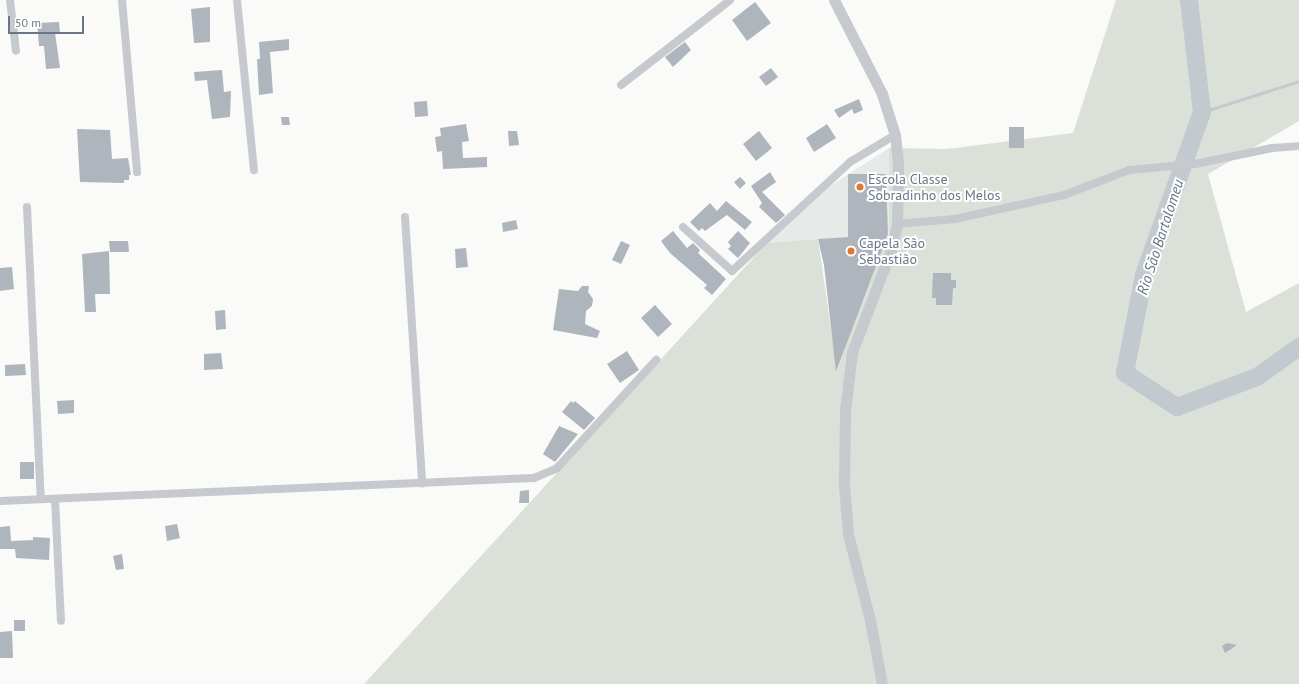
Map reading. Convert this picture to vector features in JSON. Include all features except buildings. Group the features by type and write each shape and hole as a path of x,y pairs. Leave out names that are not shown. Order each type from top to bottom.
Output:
{"street":[{"path":"10,0 16,50"},
{"path":"122,0 137,172"},
{"path":"237,0 254,170"},
{"path":"621,85 730,0"},
{"path":"834,0 882,94 895,135 898,166 897,224 891,250 852,352 845,411 844,485 848,534 870,620 882,684"},
{"path":"683,227 732,271 850,162 895,135"},
{"path":"897,224 955,219 1064,195 1129,170 1195,164 1272,148 1299,146"},
{"path":"27,207 40,499"},
{"path":"405,217 422,483"},
{"path":"0,501 534,478 557,468 656,360"},
{"path":"55,499 61,621"}],"shaded area":[{"path":"1116,0 1299,0 1299,121 1208,174 1246,312 1299,283 1299,684 364,684 767,243 818,239 837,371 872,271 889,234 889,148 947,149 1073,133"},
{"name":"Escola Classe Sobradinho dos Melos","path":"889,148 889,234 767,243 813,197"}],"waterway":[{"name":"Rio São Bartolomeu","path":"1189,0 1202,112 1144,275 1125,373 1177,407 1257,377 1299,347"},
{"path":"1202,112 1299,81"}],"place":[{"name":"Escola Classe Sobradinho dos Melos","path":"860,187"},
{"name":"Capela São Sebastião","path":"851,251"}]}
